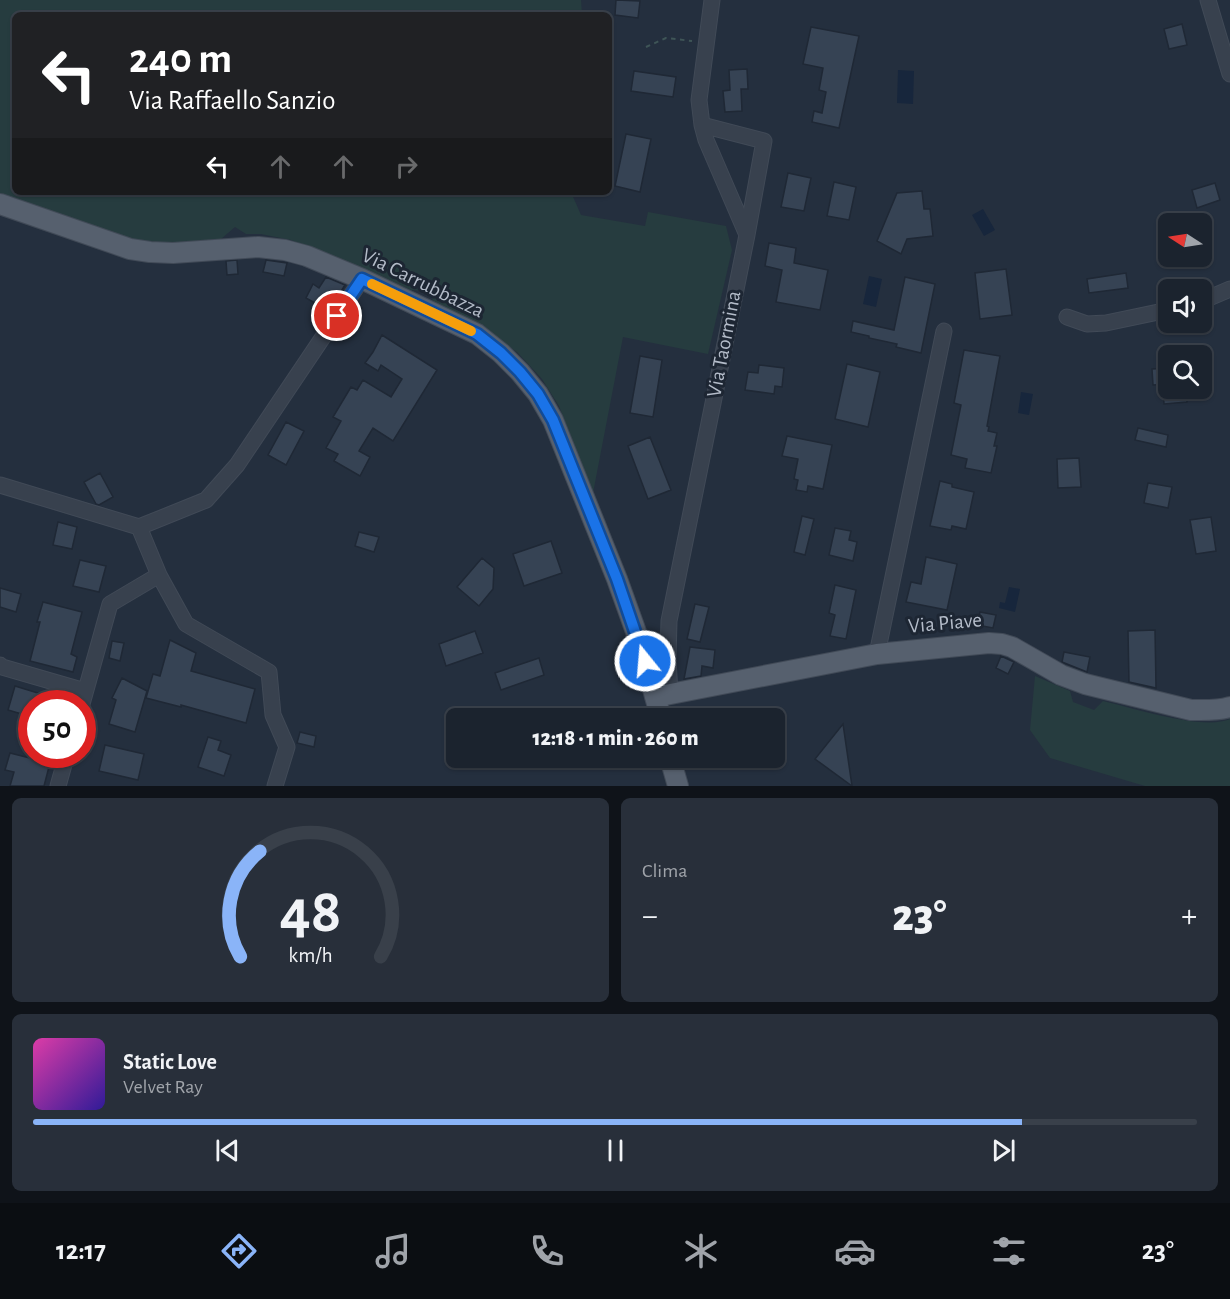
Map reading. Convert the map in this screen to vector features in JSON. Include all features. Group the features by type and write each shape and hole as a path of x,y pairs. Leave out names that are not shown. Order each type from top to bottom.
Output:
{"main road":[{"name":"Via Carrubbazza","path":"0,204 130,249 173,253 258,247 285,250 307,256 362,279 477,334 520,372 538,394 553,420 663,696 662,708"},
{"name":"Via Piave","path":"663,696 877,654 989,643 1012,647 1061,675 1085,684 1191,710 1208,711 1230,707"},
{"path":"673,768 678,786"}],"street":[{"path":"712,0 699,100 702,125 706,140 747,235"},
{"path":"1208,0 1230,74"},
{"name":"Via Taormina","path":"663,696 668,659 669,621 764,141 702,125"},
{"path":"0,485 139,527 206,501 237,465 362,279"},
{"path":"1212,297 1230,289"},
{"path":"1067,317 1087,324 1106,323 1158,312"},
{"path":"877,654 944,331"},
{"path":"139,527 159,574 186,624 268,672 273,715 287,747 275,786"},
{"path":"86,690 110,604 159,574"},
{"path":"0,665 65,690"},
{"path":"58,786 64,768"}],"path":[{"path":"646,47 666,38 707,42"}],"green space":[{"path":"0,0 581,0 582,12 12,12 12,195 572,195 581,215 645,226 648,212 726,226 732,250 708,354 623,337 593,493 559,406 542,379 517,352 434,302 427,291 411,290 291,240 261,234 246,234 235,227 221,239 156,245 127,239 0,194"},
{"path":"1035,676 1070,691 1073,702 1094,710 1103,701 1186,720 1218,722 1230,719 1230,786 1145,786 1050,758 1030,730"}],"water":[{"path":"898,70 914,71 913,104 897,103"},
{"path":"983,209 995,230 984,236 972,215"},
{"path":"869,276 882,279 876,307 863,304"},
{"path":"1021,392 1033,394 1029,415 1018,413"},
{"path":"1009,587 1020,589 1015,612 999,608 1000,602 1005,603"}],"building":[{"path":"616,0 640,1 638,18 615,15"},
{"path":"1182,24 1187,45 1169,49 1164,29"},
{"path":"811,27 859,36 839,128 812,122 814,111 822,113 826,92 819,90 823,68 803,64"},
{"path":"747,69 748,89 741,89 742,111 725,112 723,91 730,90 729,70"},
{"path":"634,71 676,77 673,97 631,91"},
{"path":"626,134 651,139 640,192 615,186"},
{"path":"788,173 811,178 804,211 781,207"},
{"path":"834,182 856,187 849,220 827,216"},
{"path":"1215,183 1220,200 1197,208 1192,190"},
{"path":"922,191 924,209 930,209 933,236 907,239 901,254 877,241 897,193"},
{"path":"769,243 796,248 794,263 828,270 820,310 776,302 782,270 765,266"},
{"path":"237,260 238,274 227,275 226,261"},
{"path":"266,260 287,263 284,276 263,272"},
{"path":"1006,269 1012,315 980,319 975,273"},
{"path":"1126,273 1128,288 1089,293 1087,279"},
{"path":"326,277 345,285 329,311 306,298 313,284 319,288"},
{"path":"905,277 935,284 921,353 851,332 853,321 894,330"},
{"path":"357,304 362,308 354,323 346,321"},
{"path":"382,335 437,370 393,441 373,428 359,451 370,457 360,476 334,461 338,454 326,448 341,421 333,417 351,387 357,390 363,380 391,397 402,379 381,365 378,371 365,363"},
{"path":"964,350 1000,356 987,426 988,431 997,433 994,446 997,446 991,473 965,468 967,459 951,455 961,405 954,403"},
{"path":"640,356 662,360 653,417 630,413"},
{"path":"847,364 880,372 868,427 835,419"},
{"path":"759,365 784,368 782,387 775,386 774,394 745,390 748,372 758,373"},
{"path":"1152,369 1158,369 1158,385 1153,385"},
{"path":"1164,399 1187,399 1187,402 1164,404"},
{"path":"286,422 304,431 286,465 268,455"},
{"path":"1138,428 1168,435 1166,447 1135,440"},
{"path":"787,436 832,445 823,489 808,486 807,492 796,490 798,480 794,479 798,459 782,456"},
{"path":"650,437 671,490 648,499 628,446"},
{"path":"1079,458 1081,487 1058,488 1057,459"},
{"path":"100,473 113,497 99,505 96,504 84,482"},
{"path":"940,481 952,484 952,487 974,492 966,529 952,526 951,530 930,526"},
{"path":"1148,483 1172,487 1168,508 1144,503"},
{"path":"802,516 814,519 805,555 794,552"},
{"path":"1211,517 1216,551 1196,554 1190,520"},
{"path":"58,522 77,527 72,549 53,545"},
{"path":"835,528 851,531 849,540 857,542 853,561 829,555"},
{"path":"359,532 379,537 374,552 355,546"},
{"path":"551,541 562,573 524,586 513,554"},
{"path":"926,557 957,564 947,610 906,602 911,582 921,584"},
{"path":"482,558 494,568 493,589 479,606 457,587"},
{"path":"80,560 106,566 99,592 73,586"},
{"path":"835,585 856,590 846,639 830,636 835,615 829,613"},
{"path":"0,588 21,594 16,612 0,607"},
{"path":"43,602 82,612 71,654 77,657 73,672 30,661"},
{"path":"695,604 709,607 700,642 687,639"},
{"path":"980,612 996,615 993,628 977,625"},
{"path":"1155,630 1156,688 1129,682 1128,631"},
{"path":"475,631 483,653 446,666 439,644"},
{"path":"170,640 196,653 191,671 255,689 246,723 146,698 153,674 160,676"},
{"path":"112,641 124,643 120,661 109,658"},
{"path":"690,647 715,650 713,668 702,666 701,676 684,679"},
{"path":"1064,652 1090,657 1087,672 1062,662"},
{"path":"1001,656 1014,662 1008,674 996,668"},
{"path":"539,658 544,675 501,690 495,673"},
{"path":"122,678 147,691 135,732 109,724 116,700 112,698"},
{"path":"15,686 28,690 18,690 18,713 8,710"},
{"path":"843,724 852,786 815,759"},
{"path":"300,732 316,736 314,747 297,743"},
{"path":"208,737 221,741 218,750 231,755 224,776 198,767"},
{"path":"105,745 144,754 138,780 99,771"},
{"path":"10,753 18,755 18,768 49,768 44,786 10,786 14,772 5,770"}],"slow traffic":[{"path":"372,284 471,331"}],"route":[{"path":"337,316 362,279 477,334 520,372 538,394 553,420 617,579 645,661"}]}
